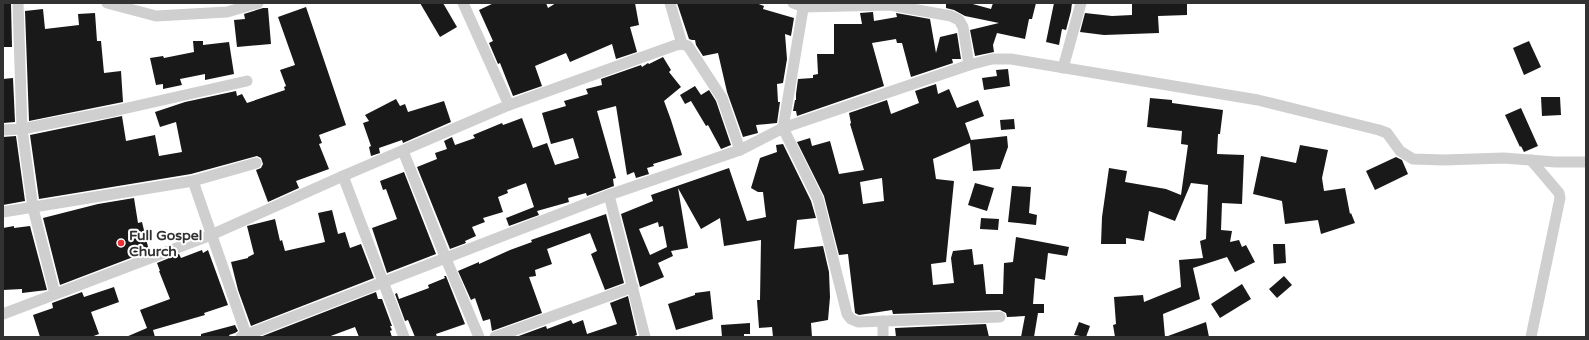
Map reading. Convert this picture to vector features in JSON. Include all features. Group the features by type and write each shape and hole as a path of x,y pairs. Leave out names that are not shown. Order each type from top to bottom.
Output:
{"street":[{"path":"18,3 22,129 33,208 55,294"},
{"path":"107,3 156,16 227,12 258,3"},
{"path":"463,3 509,105"},
{"path":"670,3 682,44"},
{"path":"1064,68 1081,3"},
{"path":"969,65 964,27 959,20 951,16 890,5 800,4 783,128 818,199 847,314 851,319 858,322 1000,317"},
{"path":"3,314 211,235 343,176 509,105 682,44 688,46 722,98 740,150"},
{"path":"193,181 245,336 609,195 740,150 783,128 969,65 992,59 1011,59 1258,100 1387,133 1400,151 1412,159 1444,160 1504,158 1586,162"},
{"path":"3,130 22,129 130,108 246,81"},
{"path":"403,151 479,337"},
{"path":"1531,160 1559,193 1560,198 1531,337"},
{"path":"3,212 193,181 256,163"},
{"path":"343,176 404,337"},
{"path":"609,195 645,337"},
{"path":"495,337 632,287"},
{"path":"883,321 883,337"}],"building":[{"path":"3,3 11,3 12,47 3,47"},
{"path":"420,3 443,3 457,27 440,37"},
{"path":"494,3 546,3 548,8 556,3 635,3 639,25 630,27 637,52 616,59 612,44 570,62 566,53 535,66 542,86 513,96 500,63 498,64 489,43 493,41 479,10"},
{"path":"677,3 756,3 764,6 763,9 794,18 791,36 785,34 787,59 783,83 777,84 778,102 780,102 777,123 756,125 758,133 743,137 727,92 718,53 703,56 696,45 695,40 689,39"},
{"path":"946,3 969,3 991,9 993,3 1036,3 1032,19 1029,19 1025,39 997,33 993,45 994,52 975,56 970,30 999,23 965,16 954,10 946,8"},
{"path":"1054,3 1072,3 1066,30 1062,29 1059,45 1046,42"},
{"path":"1132,3 1187,3 1187,15 1158,16 1159,33 1104,35 1080,32 1085,13 1112,16 1132,15"},
{"path":"306,7 346,125 319,135 322,143 319,144 329,169 296,181 299,188 268,202 256,170 261,168 263,164 261,158 257,156 191,174 39,199 30,135 122,116 126,141 155,135 159,156 182,152 176,122 160,127 155,112 185,102 236,91 237,96 242,94 247,103 285,90 284,87 286,86 280,70 295,65 278,17"},
{"path":"263,8 268,8 271,44 237,47 234,20 245,19 244,14"},
{"path":"43,9 45,29 79,25 78,14 95,13 97,41 101,41 104,73 121,71 123,102 29,121 25,11"},
{"path":"873,12 874,21 897,17 896,13 930,19 936,53 940,37 957,33 961,59 952,59 953,63 911,77 902,43 897,43 896,39 872,43 884,86 797,116 796,111 793,111 796,100 798,79 813,78 813,75 818,74 817,54 834,54 834,24 862,24 860,13"},
{"path":"193,41 203,41 203,45 229,42 234,74 205,80 205,74 180,79 182,85 163,89 163,84 156,85 150,58 163,56 164,58 194,52"},
{"path":"1529,41 1541,67 1524,75 1513,48"},
{"path":"663,57 671,70 669,72 681,87 664,101 682,155 653,164 654,166 647,168 649,174 636,178 634,172 627,175 616,106 597,111 616,178 613,179 614,186 587,196 586,193 568,198 569,202 537,211 539,215 509,226 506,218 534,207 526,183 507,190 508,193 498,197 503,212 483,218 485,222 472,227 476,236 465,241 466,243 450,249 417,167 437,159 435,153 447,149 444,141 452,137 455,145 475,138 473,135 502,123 503,125 522,118 533,148 547,143 555,165 579,158 573,138 551,144 542,113 566,106 564,101 588,94 586,89 602,85 601,79 641,65 642,67"},
{"path":"1008,69 1010,86 984,90 982,78 997,76 996,70"},
{"path":"13,78 15,122 3,123 3,79"},
{"path":"936,84 938,94 949,89 957,108 978,100 984,116 965,123 971,140 1007,136 1008,147 1000,169 973,171 970,143 933,159 936,179 954,181 946,262 931,264 933,285 954,283 951,258 953,251 972,249 974,265 983,264 986,294 1003,294 1004,263 1013,262 1016,237 1069,247 1067,256 1048,253 1045,280 1035,278 1033,304 1044,304 1044,313 1038,313 1034,337 1021,337 1025,316 1007,317 1006,313 1000,310 893,314 892,310 859,315 855,313 848,254 839,255 824,196 797,142 810,138 812,146 830,141 839,174 864,170 850,124 849,113 887,100 891,114 919,103 915,91","holes":["882,178 884,201 863,204 860,182"]},
{"path":"695,86 701,95 709,90 716,101 731,145 721,149 708,125 706,126 691,101 685,104 680,95"},
{"path":"1541,97 1560,97 1561,115 1542,116"},
{"path":"1150,98 1172,100 1172,103 1223,110 1220,134 1218,134 1217,154 1244,155 1242,204 1222,203 1221,230 1232,231 1230,242 1239,240 1242,247 1246,245 1255,262 1235,272 1227,257 1193,268 1200,299 1163,314 1165,337 1115,337 1113,325 1116,324 1114,297 1143,295 1144,302 1181,287 1179,260 1203,258 1200,241 1206,239 1208,185 1191,183 1175,221 1149,211 1144,241 1126,238 1126,244 1101,244 1102,217 1109,168 1127,171 1125,182 1166,189 1181,195 1188,145 1181,144 1182,131 1147,127"},
{"path":"396,99 400,106 405,104 408,112 444,101 451,122 403,143 402,140 379,148 380,153 371,156 369,147 371,146 363,123 369,121 365,115"},
{"path":"1521,108 1538,146 1524,152 1521,146 1520,147 1505,115"},
{"path":"1014,119 1015,129 1001,130 1000,120"},
{"path":"16,136 25,201 3,205 3,137"},
{"path":"783,144 811,201 816,218 797,220 794,249 823,246 829,272 830,297 828,320 811,323 812,337 773,337 772,327 759,328 757,300 760,300 761,240 724,246 720,218 701,229 678,188 688,248 671,251 673,256 658,263 664,277 640,287 621,214 653,201 651,195 729,168 747,221 766,217 763,192 758,192 751,188 760,158 777,152 776,145","holes":["658,222 659,227 663,226 667,247 650,255 639,229"]},
{"path":"1300,145 1328,150 1322,178 1324,191 1345,188 1350,214 1351,213 1355,223 1321,234 1318,220 1285,224 1282,201 1253,194 1261,156 1296,163"},
{"path":"1396,157 1402,160 1408,174 1375,190 1366,171"},
{"path":"404,172 436,254 387,273 372,228 397,219 386,189 383,190 380,181"},
{"path":"975,183 994,188 987,211 968,205"},
{"path":"1012,186 1031,187 1029,213 1037,215 1036,225 1008,222"},
{"path":"134,198 138,223 142,222 149,251 60,285 43,218 98,204"},
{"path":"332,210 338,234 345,232 350,248 361,244 374,278 251,326 238,290 231,262 248,258 254,254 247,226 275,219 280,241 282,240 285,251 325,242 318,213"},
{"path":"606,214 624,283 605,290 591,254 597,251 590,233 547,249 552,264 535,270 536,276 529,277 542,313 492,331 490,319 483,321 475,298 471,300 458,271 532,242 531,240"},
{"path":"981,218 999,219 998,230 980,229"},
{"path":"14,226 14,228 30,226 47,290 22,293 22,289 3,290 3,228"},
{"path":"1273,244 1285,244 1286,263 1274,264"},
{"path":"202,250 203,253 208,250 228,305 204,313 205,315 153,330 155,337 126,337 147,328 140,310 170,299 157,263 179,254 181,258"},
{"path":"444,276 446,276 465,324 436,334 437,337 415,337 408,320 405,321 395,294 397,293 399,299 429,288 428,285 445,278"},
{"path":"1284,276 1292,285 1277,298 1269,289"},
{"path":"1242,284 1251,299 1220,318 1211,304"},
{"path":"114,287 119,302 91,312 99,334 91,337 40,337 33,315 53,308 52,303 82,292 84,297"},
{"path":"710,291 713,319 676,330 668,304 695,295 695,293"},
{"path":"376,292 378,299 382,299 392,326 390,326 392,330 390,331 392,337 359,337 355,327 328,337 260,337"},
{"path":"628,296 637,335 632,337 516,337 546,326 547,329 571,320 573,324 583,320 587,334 617,324 610,303"},
{"path":"1079,322 1090,326 1086,337 1074,335"},
{"path":"1206,322 1209,337 1168,336"},
{"path":"750,323 750,334 744,334 744,337 722,337 721,325"},
{"path":"986,324 989,337 896,337 895,328"},
{"path":"235,325 238,331 229,335 230,337 201,337 201,334"}],"place":[{"name":"Full Gospel Church","path":"121,243"}]}
